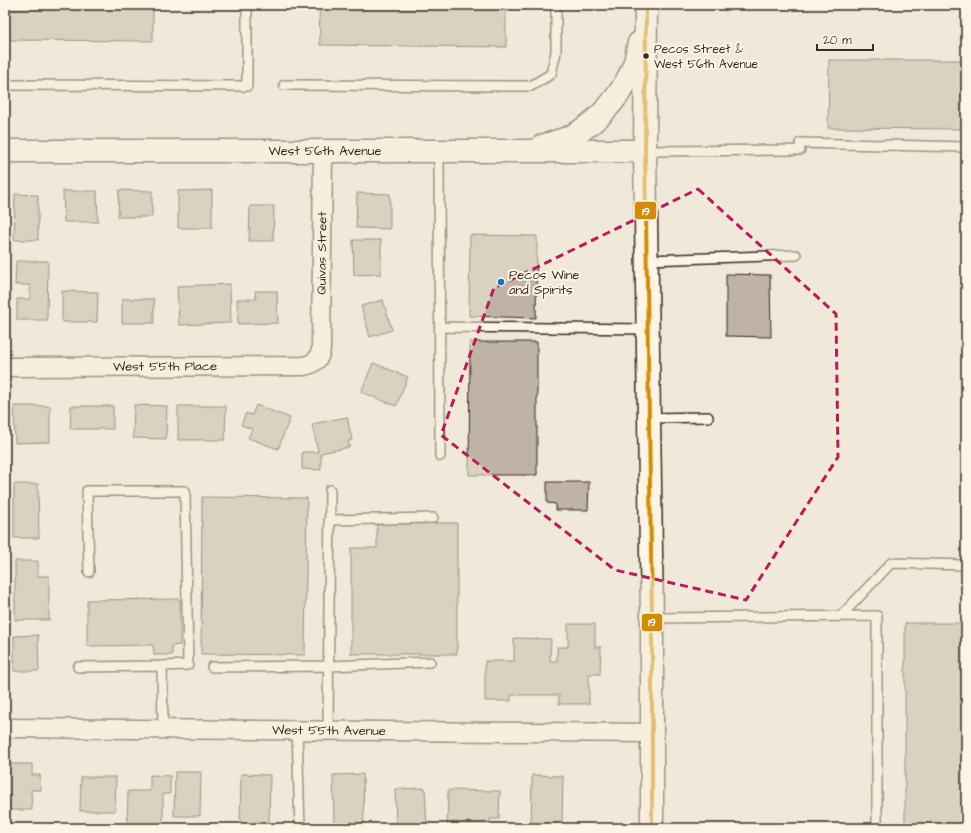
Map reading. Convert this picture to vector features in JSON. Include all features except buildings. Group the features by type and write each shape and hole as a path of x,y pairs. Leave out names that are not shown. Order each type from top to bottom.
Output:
{"main road":[{"path":"526,151 571,136 592,123 608,108 627,80 635,62 646,6"},
{"path":"646,6 647,260 652,618 652,828"},
{"name":"West 56th Avenue","path":"5,151 646,151"}],"street":[{"name":"Quivas Street","path":"320,355 323,151"},
{"name":"West 55th Place","path":"5,367 304,366 311,365 320,355"},
{"name":"West 55th Avenue","path":"5,728 652,732"}],"lane":[{"path":"5,85 247,86 247,5"},
{"path":"284,85 531,86 551,74 556,52 556,5"},
{"path":"646,151 800,146 966,147"},
{"path":"439,152 441,327 440,456"},
{"path":"647,260 796,255"},
{"path":"441,327 648,329"},
{"path":"650,418 708,417"},
{"path":"78,667 188,665 185,490 87,491 89,572"},
{"path":"328,731 330,490"},
{"path":"329,520 433,518"},
{"path":"841,616 892,563 966,565"},
{"path":"652,618 877,616 877,823"},
{"path":"212,667 329,666 430,662"},
{"path":"162,666 163,729"},
{"path":"297,730 300,828"}],"highlighted area":[{"path":"698,189 836,314 838,457 746,600 615,570 441,435 494,288"}],"transit line":[{"name":"19","path":"646,5 645,151 652,618 652,828"}],"place":[{"name":"Pecos Street & West 56th Avenue","path":"646,56"},
{"name":"Pecos Wine and Spirits","path":"501,282"}]}
